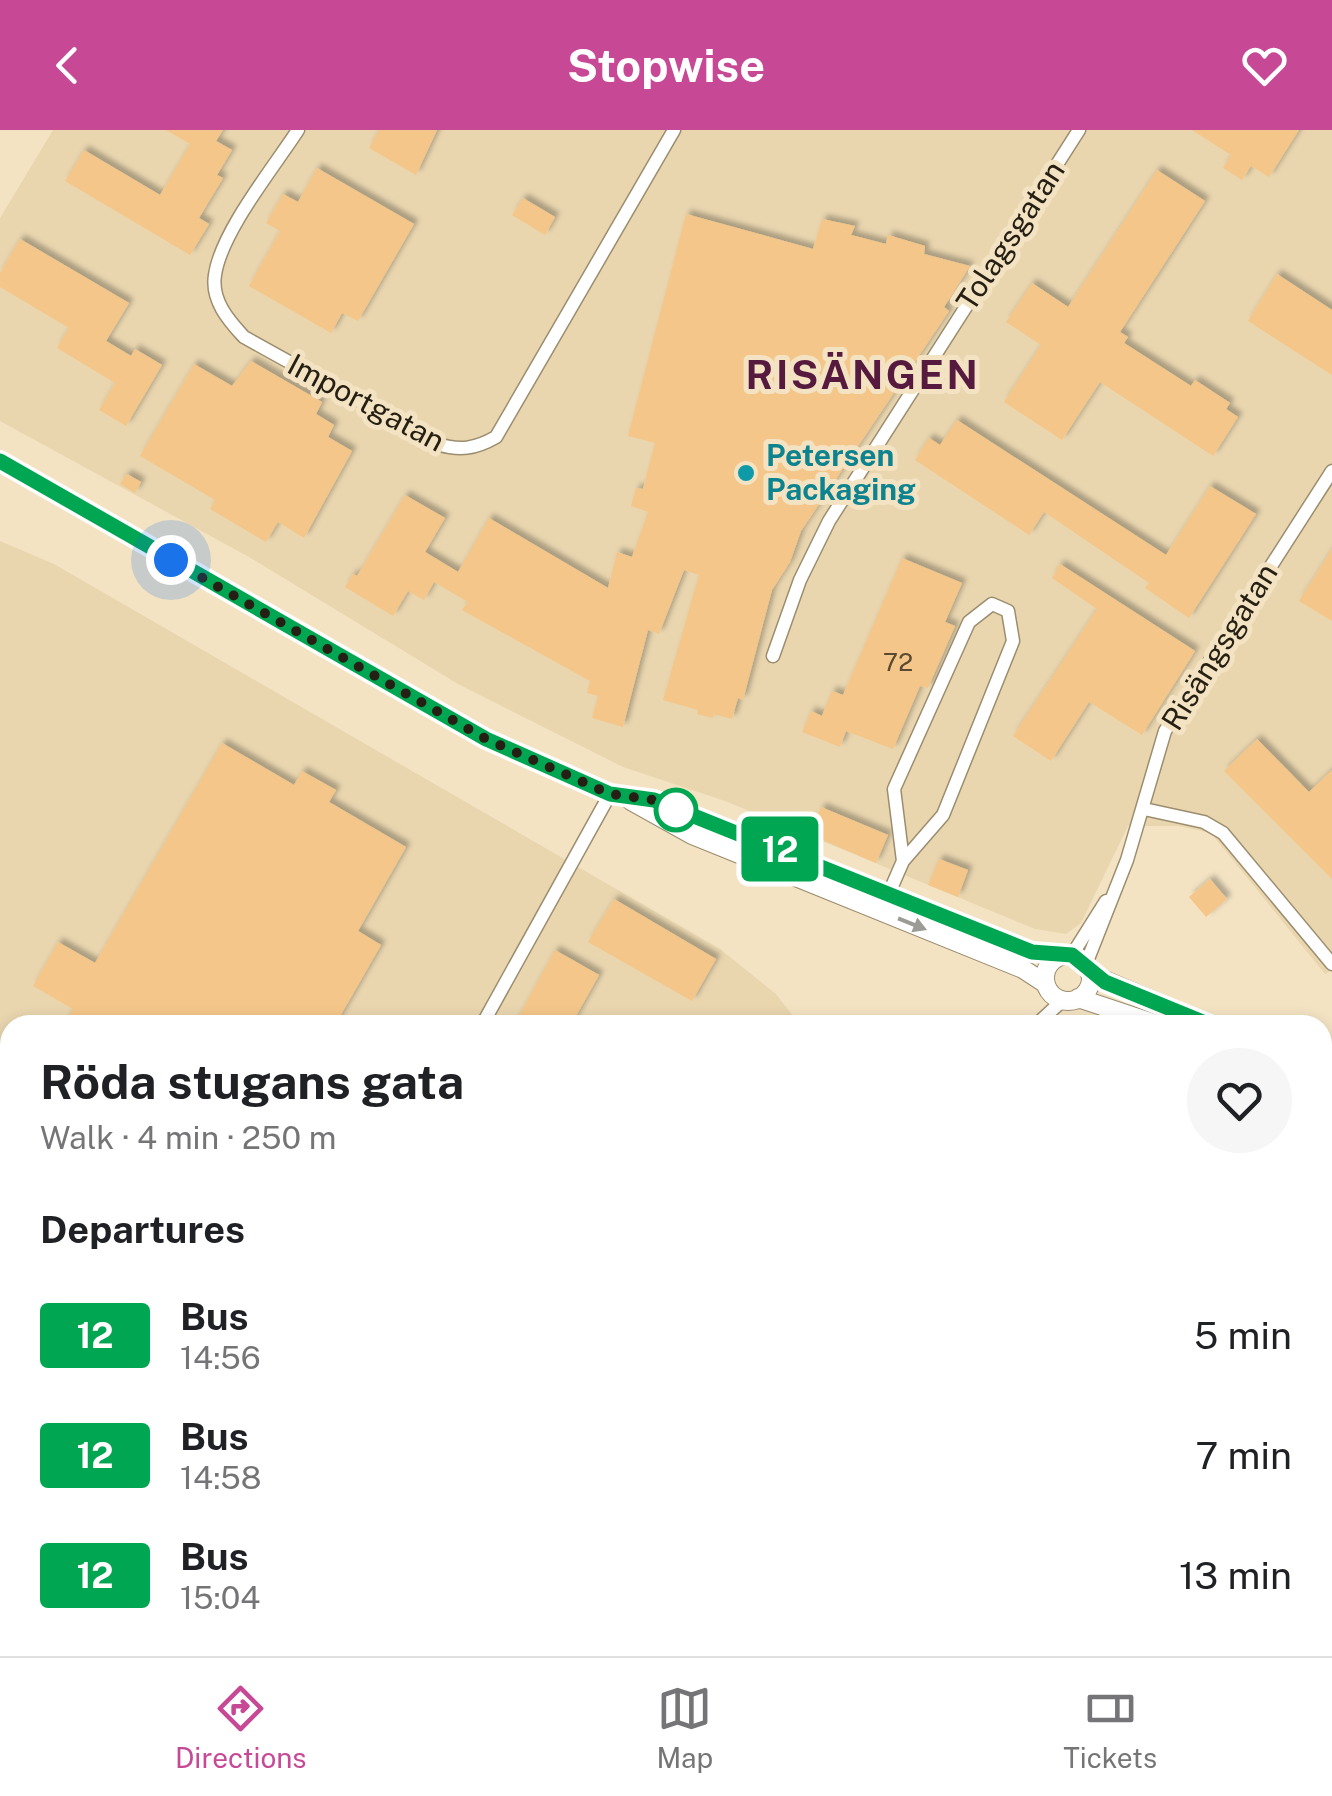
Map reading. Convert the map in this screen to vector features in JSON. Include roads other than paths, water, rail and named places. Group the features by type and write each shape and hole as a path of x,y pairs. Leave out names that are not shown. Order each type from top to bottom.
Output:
{"main road":[{"path":"0,462 438,713 610,794 631,800 692,835 1023,969 1059,994 1127,1015"},
{"path":"631,800 654,800 1032,952 1076,962 1189,1015"},
{"path":"1059,994 1089,986 1076,962"},
{"path":"1059,994 1046,969 1076,962"}],"street":[{"name":"Importgatan","path":"298,130 228,240 215,274 216,295 226,319 244,337 407,428 457,450 479,447 496,437 674,130"},
{"name":"Tolagsgatan","path":"772,656 800,580 828,521 1078,130"},
{"name":"Risängsgatan","path":"1076,962 1114,891 1144,809 1164,731 1332,471"},
{"path":"880,911 903,860 944,814 1014,642 1008,611 992,604 969,622 894,789 903,860"},
{"path":"488,1015 610,794"},
{"path":"1144,809 1204,822 1224,833 1332,964"},
{"path":"1043,1015 1059,994"}],"place":[{"name":"Petersen Packaging","path":"746,473"}],"district":[{"name":"RISÄNGEN","path":"863,375"}]}
